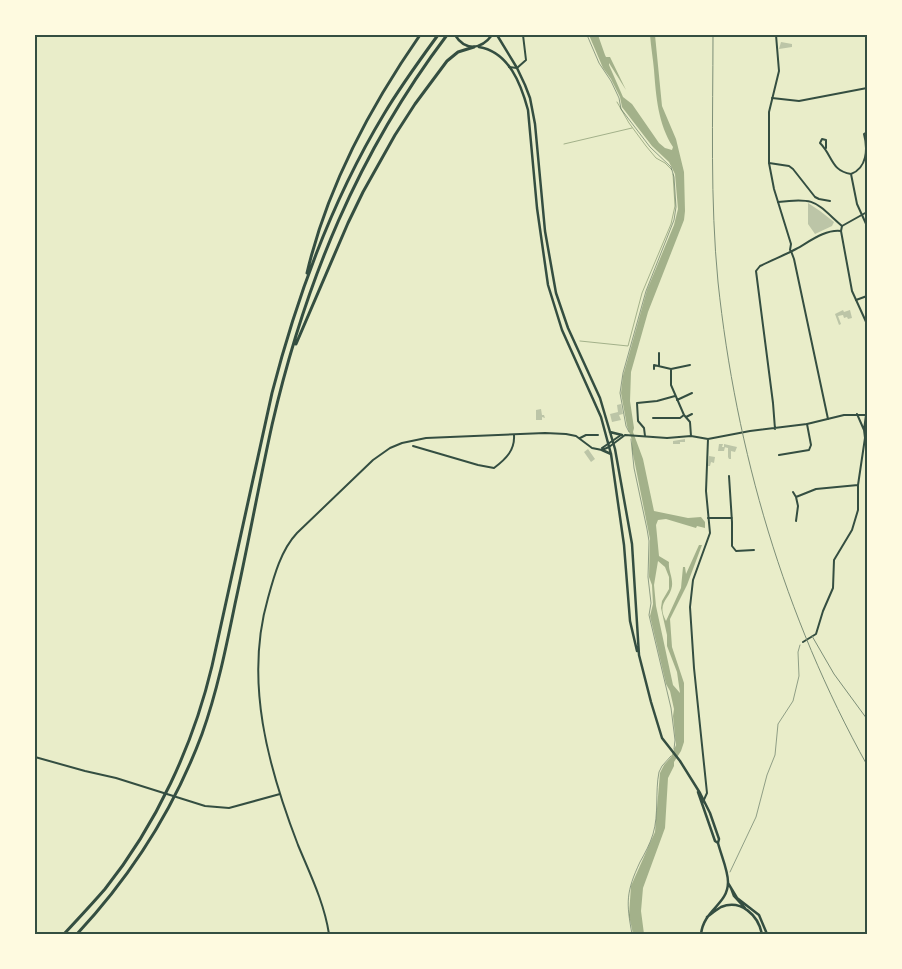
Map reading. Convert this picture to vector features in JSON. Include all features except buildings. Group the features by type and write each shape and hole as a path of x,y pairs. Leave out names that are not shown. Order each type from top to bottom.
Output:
{"highway":[{"path":"64,934 105,888 137,843 161,801 191,736 212,666 272,393 326,208 362,130 420,35"},
{"path":"304,283 341,195 365,148 389,106 438,35"},
{"path":"77,934 108,899 151,838 183,779 202,734 221,671 272,424 311,289 327,247 367,160 420,71 447,35"},
{"path":"455,35 463,44 497,53 509,67 524,96 528,110 536,208 550,292 562,330 601,417 609,446 624,545 630,621 634,642 658,730 704,800 719,839 718,843 728,883 725,896 706,918 701,934"},
{"path":"479,47 492,35"},
{"path":"497,35 525,85 534,117 542,207 556,293 568,328 600,398 613,442 632,544 639,656"},
{"path":"291,353 348,223 395,135 415,104 447,62 458,52 474,47"},
{"path":"610,432 626,434"},
{"path":"600,450 610,454"},
{"path":"697,788 715,841 718,843"},
{"path":"728,883 737,898 759,915 766,934"},
{"path":"731,887 731,891 741,905 758,921 762,934"},
{"path":"706,918 718,909 727,906 739,906 748,910"}],"street":[{"path":"509,67 517,68 523,65 526,60 523,35"},
{"path":"776,35 779,75 769,112 769,163 778,202 791,244 790,250 794,259 828,419"},
{"path":"772,98 799,101 867,88"},
{"path":"826,148 836,168 843,173 851,174 865,164 867,141 864,134 867,132"},
{"path":"769,163 794,168 815,197 819,200 830,201"},
{"path":"851,174 855,198 867,226"},
{"path":"778,202 804,200 812,202 822,208 842,227"},
{"path":"867,212 842,227 840,231 850,282 867,324"},
{"path":"775,429 773,398 756,272 760,266 790,250 823,234 836,230 840,231"},
{"path":"856,300 867,296"},
{"path":"658,366 659,353"},
{"path":"654,369 654,365 671,369 690,365"},
{"path":"671,369 670,381 675,396 691,425 691,436"},
{"path":"677,400 692,393"},
{"path":"645,436 645,430 638,421 637,403 657,401 675,396"},
{"path":"864,430 867,411"},
{"path":"653,418 680,418 692,414"},
{"path":"803,642 816,634 833,588 834,560 854,524 865,438 864,430 857,414"},
{"path":"329,934 321,900 280,794 264,734 258,678 258,648 261,624 269,594 287,546 297,533 372,460 390,448 426,438 545,433 566,434 580,438 592,448 600,450 626,434 666,438 691,436 708,440 807,424 844,415 867,415"},
{"path":"779,455 809,450 811,445 807,424"},
{"path":"413,446 494,468 512,449 515,443 514,434"},
{"path":"580,438 586,435 598,435"},
{"path":"702,804 707,793 694,668 690,597 695,572 710,533 706,485 708,440"},
{"path":"729,476 732,548 738,551 754,550"},
{"path":"796,497 816,489 858,485"},
{"path":"793,492 798,506 796,521"},
{"path":"708,518 732,518"},
{"path":"35,757 116,778 205,806 229,808 280,794"}],"path":[{"path":"587,35 599,63 612,81 621,109 650,147 672,166 674,177 676,207 674,220 645,296 622,378 620,393 626,434"},
{"path":"626,426 626,434"},
{"path":"726,873 731,872 756,817 767,775 775,755 778,724 790,708 796,690 799,676 798,652 803,642"}],"shaded area":[{"path":"589,35 598,35 606,57 610,57 626,90 609,63 623,97 632,104 659,143 665,148 672,150 673,147 664,129 657,100 650,35 655,35 662,106 676,139 684,172 685,211 684,220 648,312 631,372 630,401 633,432 643,459 654,511 688,518 701,517 705,522 705,528 697,526 696,528 666,519 658,520 656,525 659,556 669,562 672,580 671,591 662,609 666,621 681,588 683,567 685,567 686,574 699,545 702,545 687,585 670,619 672,647 684,683 684,742 668,778 665,828 643,888 641,911 644,934 633,934 629,915 631,886 655,832 660,773 671,757 676,745 674,709 650,616 653,604 652,585 649,577 650,539 632,449 632,440 627,426 621,393 623,376 647,290 674,225 678,209 675,174 669,162 652,146 622,107 620,97 603,68","holes":["658,561 665,567 669,577 669,589 662,601 661,608 667,635 667,646 677,672 680,693 673,685 656,606 654,585"]}],"waterway":[{"path":"617,102 629,123 646,146 656,158 672,170"},
{"path":"564,144 632,128"},
{"path":"580,341 628,346 642,293 671,224 675,206 673,174"}],"railway":[{"path":"713,35 712,158 715,251 726,345 737,408 751,470 768,531 788,591 811,650 867,765"},
{"path":"812,636 834,674 867,719"}]}
